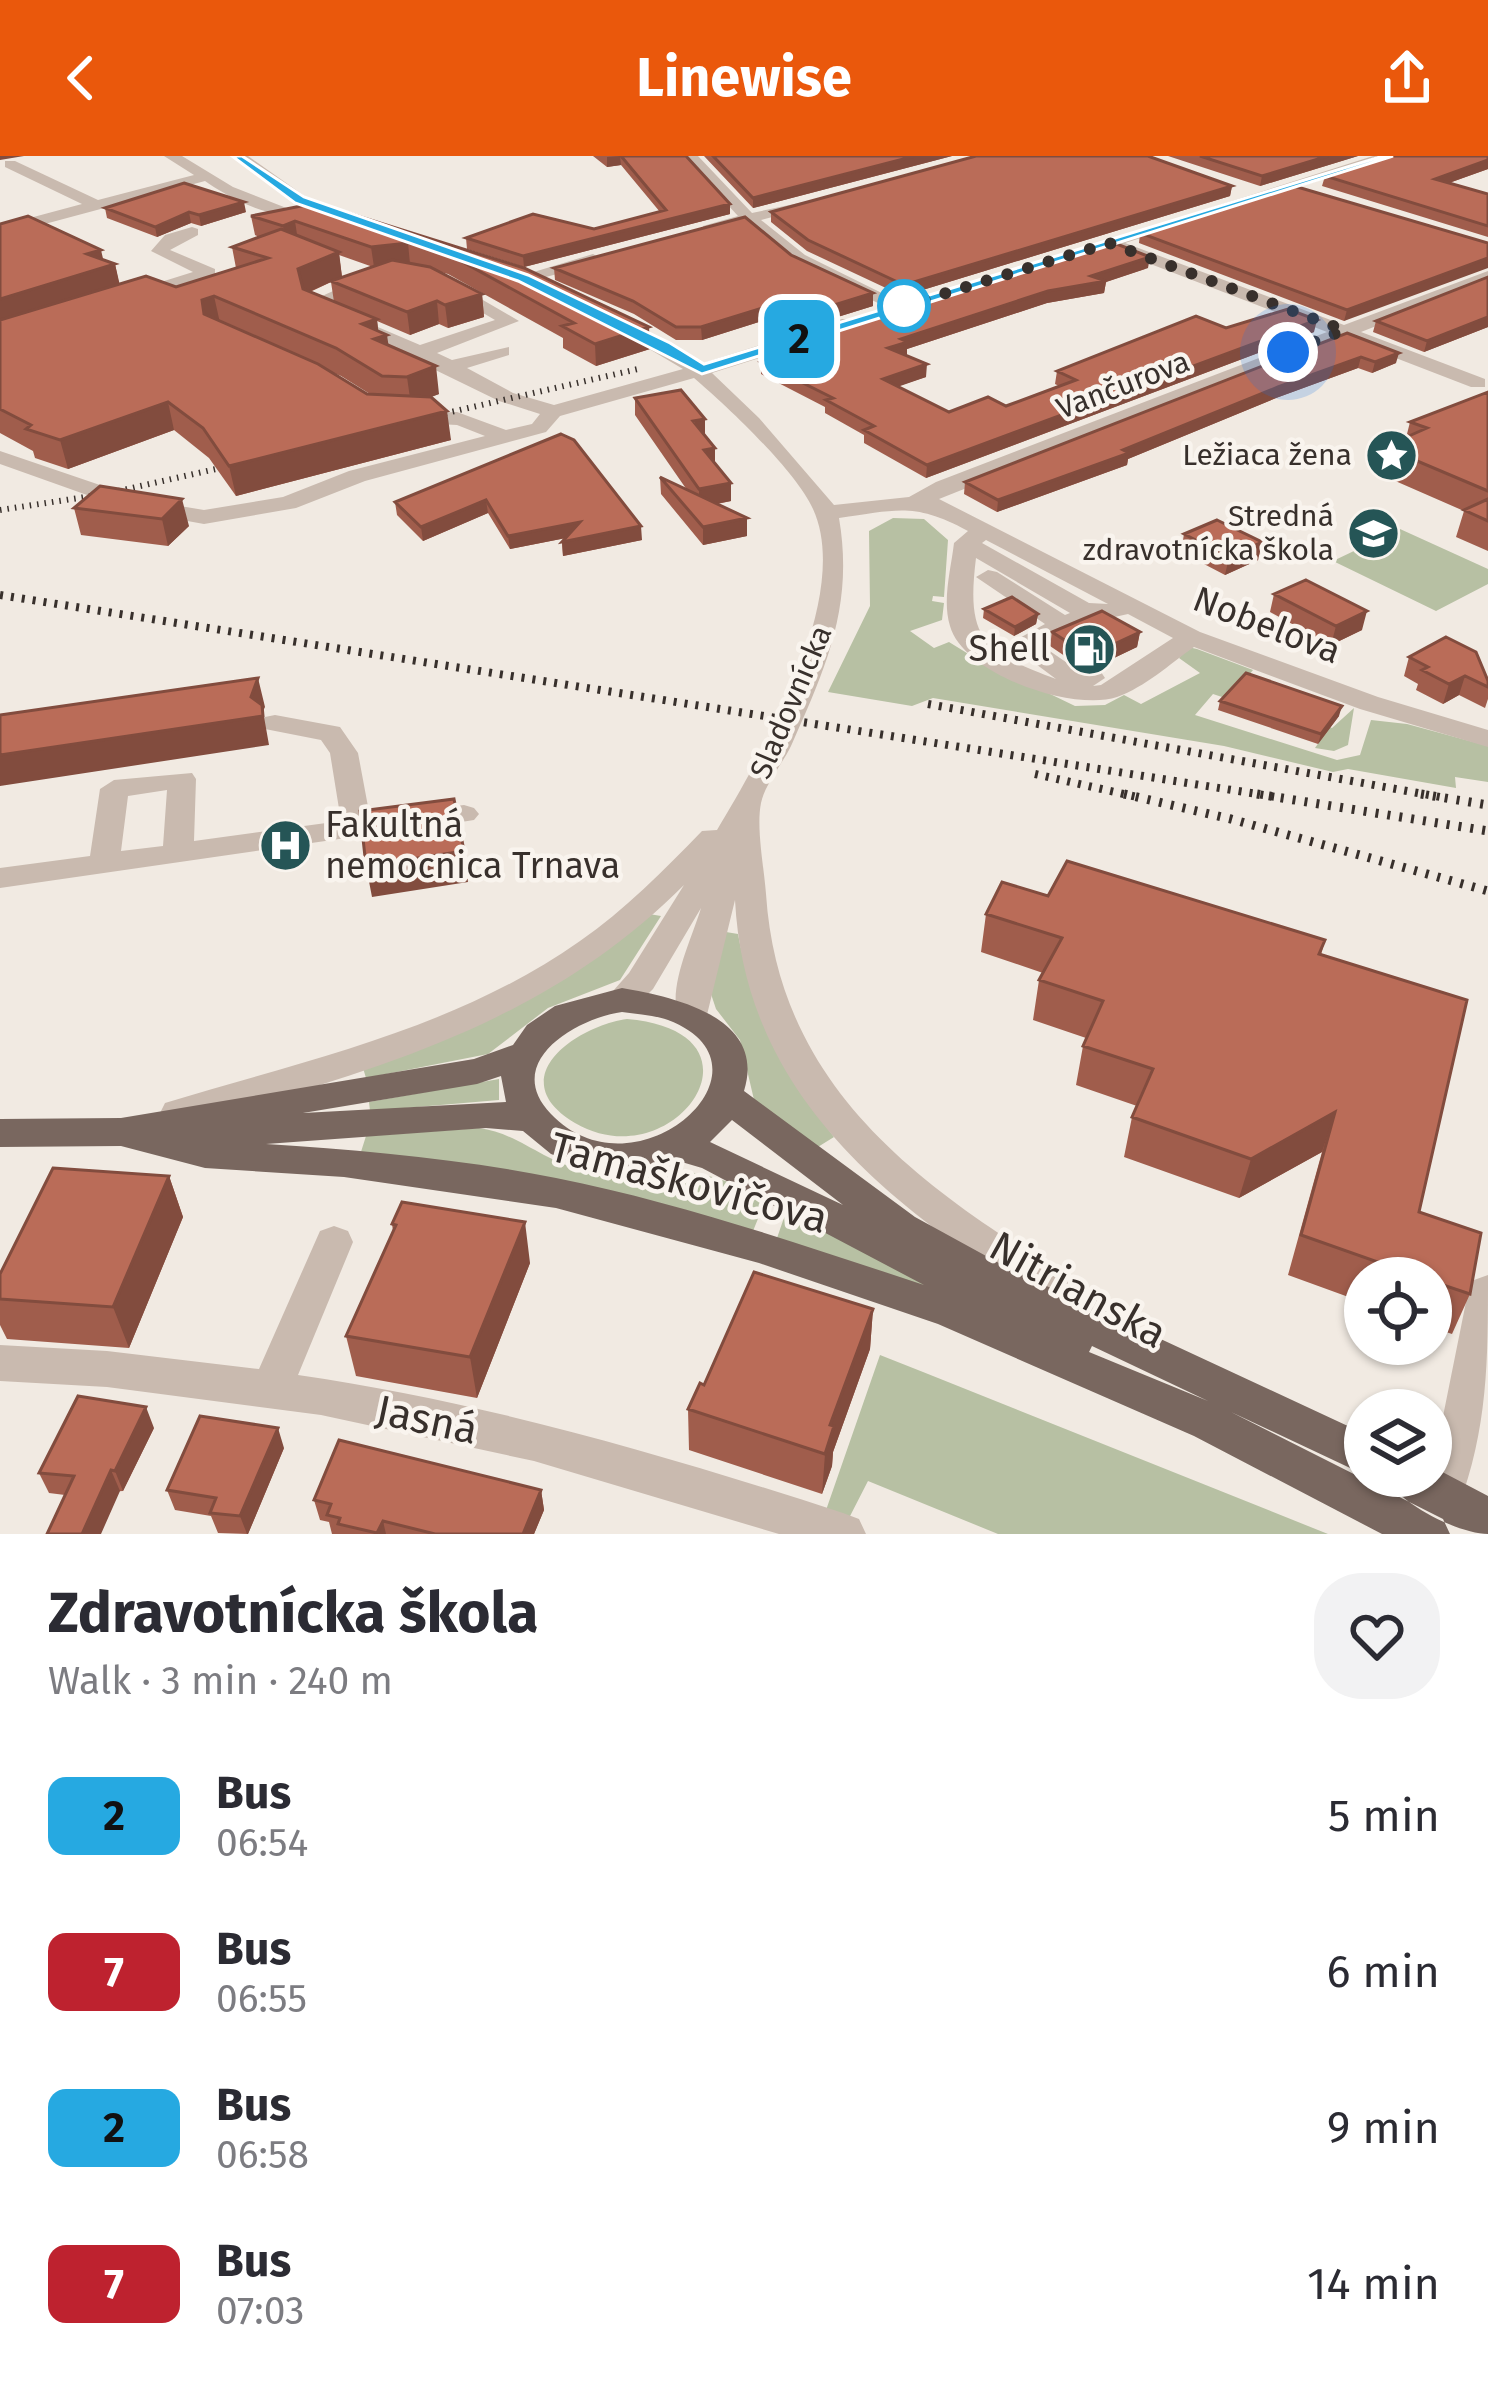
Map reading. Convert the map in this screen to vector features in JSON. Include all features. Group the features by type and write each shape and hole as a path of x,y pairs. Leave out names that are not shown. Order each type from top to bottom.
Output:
{"main road":[{"path":"622,1000 672,1005 693,1015 714,1031 728,1051 732,1074 728,1097 716,1116 674,1146 642,1156 608,1157 562,1144 529,1118 519,1097 524,1054 539,1033 562,1016 622,1000"},
{"path":"117,1131 477,1071 524,1054"},
{"name":"Nitrianska","path":"728,1097 901,1228 994,1280 1344,1445"},
{"name":"Tamaškovičova","path":"0,1133 222,1136 486,1114 529,1118"},
{"name":"Tamaškovičova","path":"117,1131 205,1154 344,1163 556,1193 760,1247 951,1311 1211,1424"},
{"name":"Nitrianska","path":"674,1146 713,1157 975,1290 1211,1424 1488,1519"}],"street":[{"path":"171,156 228,190 286,211"},
{"path":"238,156 300,200 368,225"},
{"path":"690,156 749,218 799,259 901,307"},
{"path":"1050,261 1388,156"},
{"path":"10,164 96,205"},
{"path":"0,231 207,176"},
{"path":"1292,186 1315,193"},
{"path":"1238,189 1260,196"},
{"path":"695,233 836,196"},
{"path":"104,306 209,273 159,251 161,245 192,232"},
{"path":"1109,243 1478,383"},
{"path":"556,293 515,275 612,254"},
{"path":"374,274 311,304 532,408 553,411 640,390 922,300"},
{"name":"Vančurova","path":"916,502 944,487 1488,276"},
{"path":"420,352 510,320 465,293 430,280"},
{"path":"588,308 702,370 827,513"},
{"path":"447,368 502,351"},
{"path":"640,390 703,389 734,402"},
{"path":"0,457 140,506 204,517 288,503 357,476 504,438 546,424 553,411"},
{"path":"381,415 450,416 486,426 504,438"},
{"name":"Nobelova","path":"827,513 916,502 947,509 970,552 1131,606 1191,637 1386,709 1488,739"},
{"name":"Sladovnícka","path":"622,1000 641,980 747,804 802,687 831,608 835,555 827,513"},
{"path":"970,552 1155,641 1161,651 1149,664 1078,679 1023,647 1043,633"},
{"path":"970,552 964,629 974,644 1060,692 1100,694 1125,684 1191,637"},
{"path":"970,552 982,595 1043,633"},
{"path":"964,629 994,641 1043,633 1131,606"},
{"path":"275,723 330,733 344,754 357,828"},
{"path":"104,862 114,789 182,779 178,852"},
{"path":"117,1131 385,1053 535,986 647,904 747,804"},
{"path":"747,804 753,926 774,1012 806,1075 854,1139 902,1188 949,1225 1164,1357"},
{"name":"Sladovnícka","path":"693,1015 693,991 747,804"},
{"path":"0,878 464,814"},
{"path":"270,1392 334,1242"},
{"path":"1425,1501 1462,1438 1488,1292"},
{"name":"Jasná","path":"0,1363 171,1376 414,1413 729,1497 842,1534"}],"green space":[{"path":"893,518 924,519 948,540 944,597 933,596 932,601 944,603 942,620 910,631 934,648 949,642 1009,679 1015,677 1075,706 1105,705 1124,695 1141,704 1200,673 1179,658 1188,647 1197,649 1253,670 1235,693 1332,728 1354,708 1348,745 1334,751 1315,748 1326,732 1213,694 1195,715 1337,760 1360,755 1371,720 1407,724 1488,746 1488,782 1455,777 1456,788 1348,769 1333,772 1224,746 933,698 912,706 828,692 870,606 869,531"},
{"path":"1400,529 1488,569 1488,584 1436,611 1333,561"},
{"path":"649,914 661,916 620,980 548,1008 488,1054 366,1078 363,1068 442,1039 547,985"},
{"path":"726,932 738,934 752,989 774,1041 834,1137 813,1150 755,1104 740,1040 716,1009 711,994"},
{"path":"627,1019 672,1030 696,1049 703,1073 695,1098 675,1119 646,1133 612,1136 575,1123 554,1107 545,1090 545,1073 568,1044"},
{"path":"499,1079 499,1100 370,1111 369,1102"},
{"path":"479,1128 583,1170 695,1173 766,1199 753,1231 360,1155 366,1136"},
{"path":"787,1209 976,1304 777,1238"},
{"path":"880,1355 1328,1534 998,1534 868,1481 848,1520 825,1513"}],"building":[{"path":"621,156 686,156 730,204 523,256 466,238 533,214 594,229 666,210"},
{"path":"713,156 915,156 753,198"},
{"path":"976,156 1148,156 1232,186 904,285 808,240 771,212"},
{"path":"1200,156 1328,156 1262,176"},
{"path":"1383,156 1488,156 1488,160 1435,179 1488,194 1488,226 1325,176"},
{"path":"184,183 244,202 199,215 189,212 155,227 105,208"},
{"path":"1294,186 1488,243 1488,258 1347,310 1140,233"},
{"path":"316,203 524,268 649,327 595,344 562,326 574,323 446,253 408,243 371,247 295,221 283,226 251,216"},
{"path":"28,216 101,250 87,254 115,264 0,299 0,224"},
{"path":"745,217 791,255 873,293 786,320 762,308 701,327 676,327 633,301 554,268"},
{"path":"281,229 339,252 298,269 303,289 377,319 362,324 387,335 374,339 436,366 407,377 382,376 336,348 214,296 202,300 204,314 318,364 367,394 431,397 447,411 229,466 203,428 168,402 60,440 26,429 31,425 0,409 0,320 146,276 176,287 268,258 232,247"},
{"path":"1109,241 1150,257 1091,276 1106,281 1048,291 901,339 908,342 888,348 927,364 883,379 949,412 988,397 1006,406 1076,380 1057,371 1196,316 1226,328 1288,309 1317,320 927,465 864,430 874,426 826,400 833,398 761,362 827,340 812,333"},
{"path":"392,260 430,267 482,294 445,305 437,301 407,312 331,281"},
{"path":"1488,277 1488,317 1427,341 1376,321"},
{"path":"1347,333 1399,353 1375,362 1361,357 1278,387 1123,450 1129,453 998,500 965,482"},
{"path":"681,390 705,419 693,421 715,448 704,450 731,483 699,489 635,398"},
{"path":"1488,392 1488,491 1384,447 1427,428 1410,422"},
{"path":"561,434 574,440 641,526 562,542 580,522 508,536 486,500 421,527 395,502"},
{"path":"660,477 747,518 703,527"},
{"path":"100,486 182,499 162,519 74,508"},
{"path":"1488,499 1488,521 1464,510"},
{"path":"1217,520 1262,542 1229,557 1184,534"},
{"path":"1306,580 1367,611 1336,626 1274,594"},
{"path":"1012,597 1038,614 1015,627 984,609"},
{"path":"1102,611 1140,632 1097,652 1080,650 1052,632"},
{"path":"1446,637 1476,652 1488,687 1465,676 1449,684 1409,657"},
{"path":"1246,673 1342,706 1321,734 1220,701"},
{"path":"258,678 251,697 262,705 263,716 0,755 0,715"},
{"path":"454,799 464,851 366,866 360,811"},
{"path":"1067,861 1325,940 1319,954 1467,1000 1419,1212 1481,1233 1470,1294 1452,1288 1452,1257 1363,1257 1301,1235 1335,1112 1251,1159 1132,1117 1153,1069 1083,1046 1103,1001 1039,980 1062,938 986,914 1002,882 1048,896"},
{"path":"53,1168 169,1176 113,1307 0,1299 0,1274"},
{"path":"402,1202 525,1222 470,1357 346,1336"},
{"path":"754,1272 873,1309 830,1425 834,1426 825,1454 688,1409 700,1383 704,1385"},
{"path":"78,1396 146,1407 82,1534 47,1534 74,1476 39,1473"},
{"path":"200,1416 278,1428 240,1516 210,1513 216,1498 167,1490"},
{"path":"339,1440 541,1490 523,1534 435,1534 383,1521 377,1533 338,1524 340,1518 327,1515 331,1504 314,1500"}],"railway":[{"path":"416,420 638,369"},
{"path":"0,510 105,494 247,462"},
{"path":"0,595 1276,797"},
{"path":"928,704 1440,797"},
{"path":"1035,774 1132,796"},
{"path":"1124,794 1132,796"},
{"path":"1257,794 1488,831"},
{"path":"1421,794 1488,805"},
{"path":"1132,796 1137,797"},
{"path":"1132,796 1488,891"}],"bus line":[{"name":"2","path":"238,156 300,200 523,278 665,346 702,370 1388,156"}],"place":[{"name":"Ležiaca žena","path":"1391,455"},
{"name":"Stredná zdravotnícka škola","path":"1373,533"},
{"name":"Shell","path":"1089,649"},
{"name":"Fakultná nemocnica Trnava","path":"286,846"}],"route":[{"path":"904,306 1109,243 1344,330 1288,352"}]}
